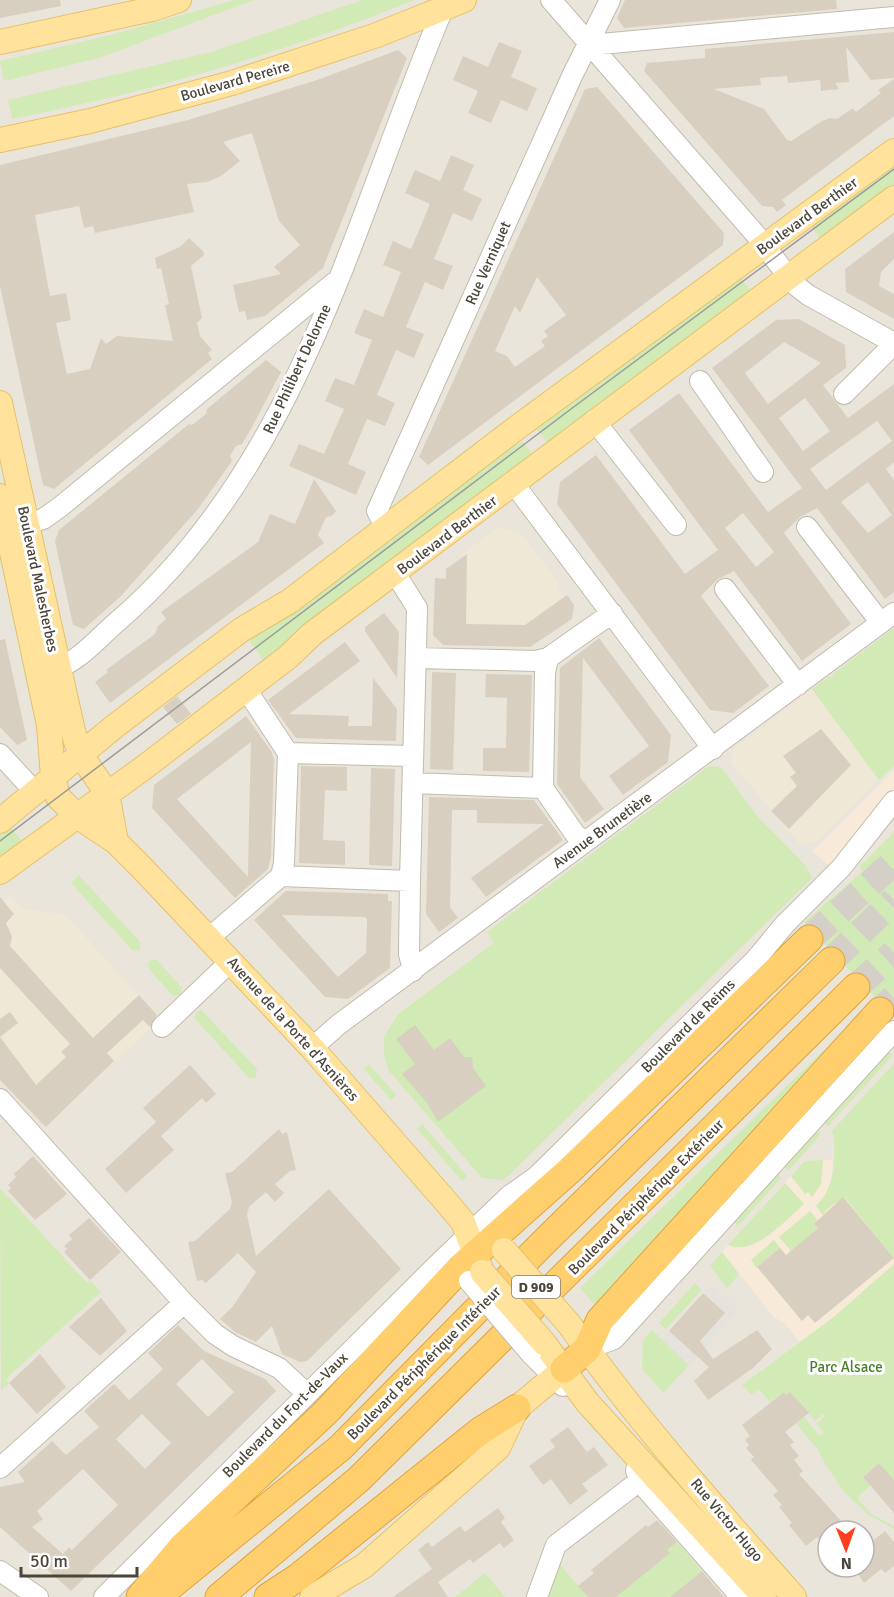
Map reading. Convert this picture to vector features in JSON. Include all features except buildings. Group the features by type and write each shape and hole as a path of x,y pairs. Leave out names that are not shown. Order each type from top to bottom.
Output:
{"highway":[{"path":"140,1597 183,1546 325,1413 479,1248 570,1170 809,939"},
{"name":"Boulevard Périphérique Intérieur","path":"157,1597 340,1448 545,1241 831,961"},
{"name":"Boulevard Périphérique Extérieur","path":"219,1597 359,1479 856,987"},
{"path":"559,1373 587,1349 600,1320 887,1021"},
{"path":"268,1597 297,1578 480,1431 517,1408"}],"main road":[{"path":"0,42 152,9 179,0"},
{"name":"Boulevard Pereire","path":"0,140 90,121 232,83 302,62 454,4"},
{"name":"Boulevard Berthier","path":"0,872 246,689 288,657 312,634 514,484 594,420 776,262 894,151"},
{"name":"Boulevard Berthier","path":"0,821 80,754 241,630 290,601 519,426 776,262 894,198"},
{"name":"Boulevard Malesherbes","path":"0,403 16,527 49,725 44,784 77,816"},
{"name":"Boulevard Malesherbes","path":"0,496 16,527 35,555 38,582 57,668 80,754 107,793"},
{"path":"107,793 116,842"},
{"name":"Avenue de la Porte d'Asnières","path":"77,816 116,842 312,1048 479,1248 538,1349 587,1402 640,1470"},
{"name":"Avenue de la Porte d'Asnières","path":"479,1248 569,1324 660,1442"},
{"path":"316,1596 364,1566 498,1448 517,1408 559,1373"},
{"name":"Rue Victor Hugo","path":"660,1442 794,1597"},
{"name":"Rue Victor Hugo","path":"640,1470 764,1597"}],"street":[{"path":"551,0 776,262 808,295 894,344 844,394"},
{"name":"Rue Verniquet","path":"386,528 377,511 572,76 590,45 610,0"},
{"name":"Rue Philibert Delorme","path":"57,668 73,660 131,610 180,557 224,502 260,450 281,411 454,4"},
{"path":"590,45 894,16"},
{"path":"16,527 43,519 60,507 337,280"},
{"path":"700,381 763,471"},
{"path":"594,420 676,525"},
{"path":"514,484 713,748"},
{"path":"807,527 887,618"},
{"path":"395,573 417,608 410,881 410,954 413,971"},
{"path":"725,589 798,685"},
{"path":"416,658 536,661 549,658 612,613"},
{"name":"Avenue Brunetière","path":"312,1048 338,1025 887,618"},
{"path":"549,658 545,673 543,788 575,834 585,842"},
{"path":"209,938 280,876 284,863 288,753 246,689"},
{"path":"288,753 413,756"},
{"path":"0,754 44,784"},
{"path":"413,783 543,788"},
{"name":"Boulevard de Reims","path":"479,1248 509,1196 543,1170 756,959 785,924 841,868 894,801"},
{"path":"280,876 410,881"},
{"path":"162,1026 231,961"},
{"path":"0,1099 184,1303 215,1334 233,1346 279,1368 306,1393"},
{"name":"Boulevard du Fort-de-Vaux","path":"104,1597 306,1393 479,1248"},
{"path":"0,1468 184,1303"},
{"path":"537,1597 556,1545 640,1470 741,1597"},
{"path":"0,1571 38,1597"}],"shaded area":[{"path":"0,0 894,0 894,1597 0,1597"},
{"path":"497,528 520,532 560,585 556,588 564,597 525,625 466,624 467,562 461,555"},
{"path":"812,689 879,780 815,843 799,843 731,763 733,749"},
{"path":"894,770 894,801 829,866 813,851"},
{"path":"11,896 21,908 65,915 160,1019 46,1127 0,1079 0,905"},
{"path":"833,1160 832,1176 894,1251 894,1272 800,1342 786,1325 773,1316 722,1252 804,1161"},
{"path":"711,1285 739,1310 689,1365 661,1340"}],"green space":[{"path":"235,0 254,0 99,58 4,81 0,61 110,35"},
{"path":"362,0 414,0 316,37 216,69 114,96 12,119 8,100 211,52"},
{"path":"894,160 894,189 822,242 809,223"},
{"path":"739,275 752,293 549,445 535,427"},
{"path":"515,441 518,444 523,441 532,453 527,457 530,460 266,663 247,638"},
{"path":"894,628 894,766 879,780 812,689 830,676 832,678 833,674"},
{"path":"709,766 721,767 757,816 806,866 812,878 504,1180 482,1178 389,1071 384,1056 384,1037 398,1014 494,943 487,932"},
{"path":"8,823 23,843 0,860 0,830"},
{"path":"894,832 894,1017 804,922 862,872 860,866"},
{"path":"79,875 141,943 139,951 132,950 71,883"},
{"path":"151,960 157,960 182,988 181,995 173,996 149,969 148,963"},
{"path":"201,1010 257,1069 256,1078 249,1078 195,1019 195,1013"},
{"path":"837,1037 840,1040 597,1307 580,1288"},
{"path":"888,1050 893,1055 828,1126 823,1122"},
{"path":"894,1063 894,1258 844,1197 825,1211 824,1216 816,1206 831,1181 834,1161 832,1131"},
{"path":"369,1064 396,1095 391,1100 364,1069"},
{"path":"422,1124 467,1176 462,1181 417,1129"},
{"path":"816,1130 821,1134 788,1171 783,1165"},
{"path":"823,1160 821,1184 812,1197 808,1192 805,1194 791,1176 804,1161"},
{"path":"776,1173 781,1178 738,1226 732,1221"},
{"path":"785,1183 804,1204 779,1227 759,1241 749,1246 728,1245"},
{"path":"0,1188 87,1283 90,1280 101,1292 6,1379 9,1383 1,1390"},
{"path":"810,1211 818,1221 814,1224 818,1228 791,1251 779,1237"},
{"path":"774,1240 780,1248 756,1268 751,1260"},
{"path":"722,1252 739,1274 727,1288 710,1266"},
{"name":"Parc Alsace","path":"894,1264 894,1480 879,1463 863,1476 871,1485 857,1498 871,1514 894,1526 894,1529 869,1515 845,1493 818,1450 775,1398 770,1402 759,1389 751,1395 742,1385 835,1316","holes":["784,1392 786,1395 790,1392 815,1421 823,1414 825,1416 816,1424 824,1433 820,1436 788,1398 779,1396"]},
{"path":"695,1283 702,1290 666,1329 659,1323"},
{"path":"652,1330 689,1365 663,1393 642,1369 643,1340"},
{"path":"677,1542 702,1571 677,1591 681,1597 616,1597 669,1552 667,1550"},
{"path":"559,1563 588,1597 546,1597"},
{"path":"485,1573 505,1597 455,1597"}],"tunnel":[{"path":"809,939 894,862"},
{"path":"831,961 894,900"},
{"path":"856,987 894,953"},
{"path":"880,1011 894,998"}],"tram line":[{"path":"0,841 571,409 894,169"}]}
